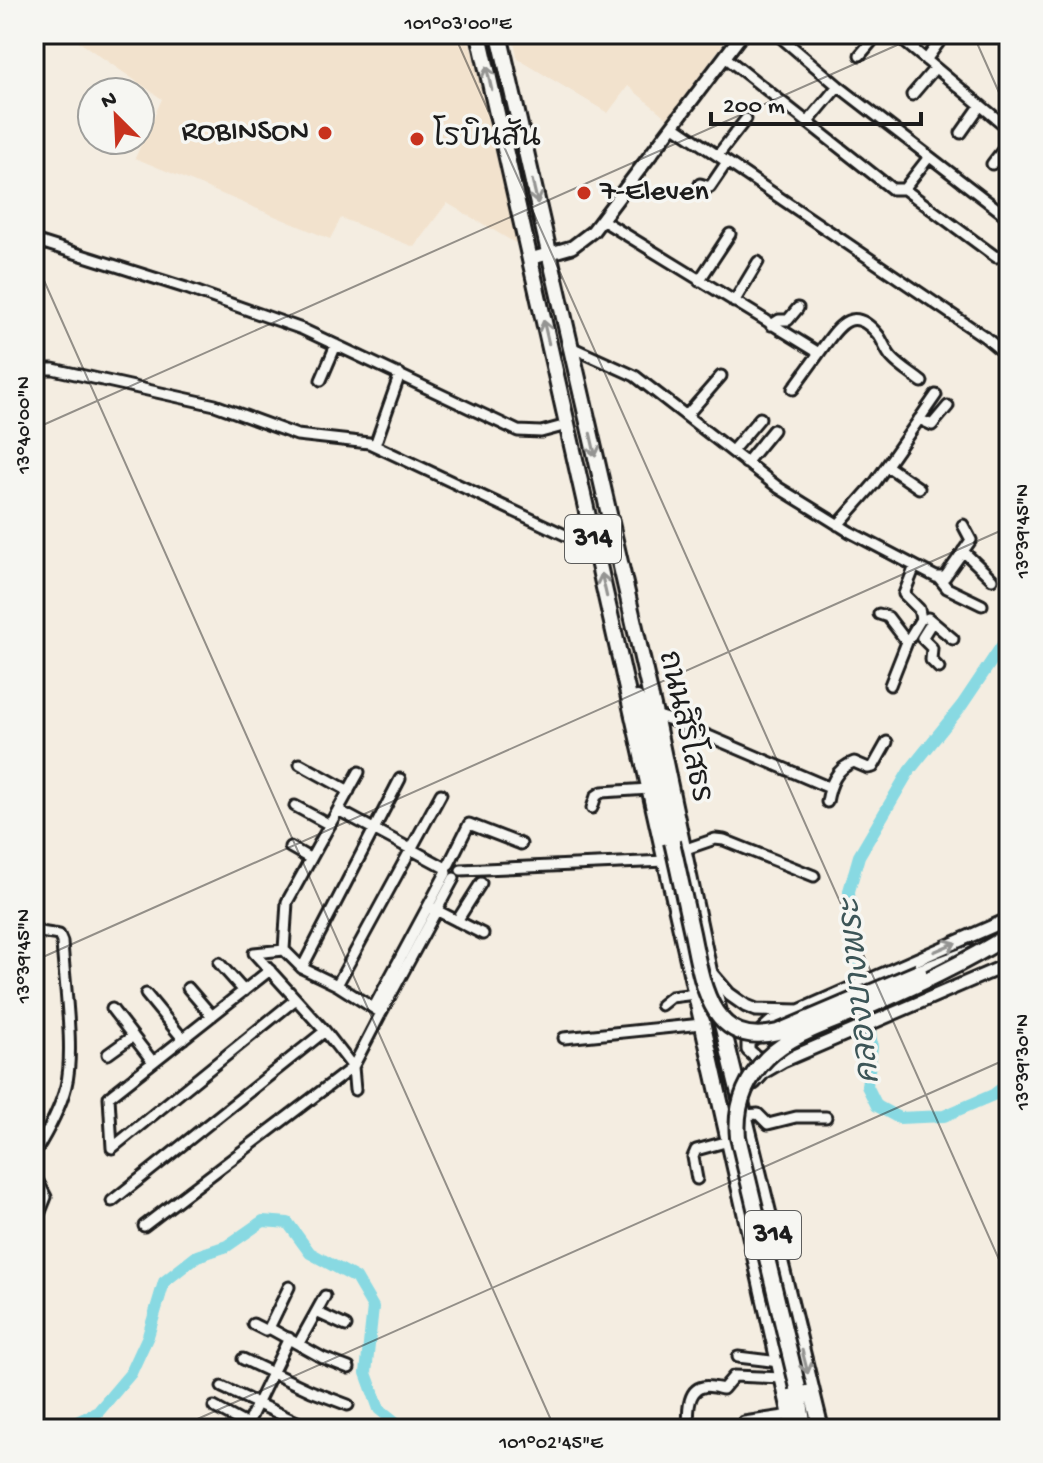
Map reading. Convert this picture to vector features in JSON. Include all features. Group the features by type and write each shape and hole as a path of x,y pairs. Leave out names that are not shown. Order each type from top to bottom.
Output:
{"highway":[{"name":"ถนนสิริโสธร","path":"479,34 793,1422"},
{"name":"ถนนสิริโสธร","path":"499,34 655,715 678,846 821,1429"},
{"path":"613,624 645,724 678,846 706,991 720,1018 738,1031 760,1036 778,1032 919,972 1009,943"},
{"path":"804,1429 798,1388 738,1137 737,1114 744,1090 759,1067 783,1045 955,967 1009,935"},
{"path":"707,1044 716,1049 726,1042"},
{"path":"714,1074 723,1065 733,1067"}],"main road":[{"path":"530,259 550,255 582,241 602,220 742,34"},
{"path":"807,1052 757,1058 748,1050 748,1043 770,1023 1009,919"},
{"path":"743,1113 753,1084 764,1072 1009,964"},
{"path":"709,971 729,994 746,1006 767,1011 799,1011"}],"street":[{"path":"777,34 838,86 1009,218"},
{"path":"860,55 878,34"},
{"path":"895,34 1009,129"},
{"path":"926,60 945,34"},
{"path":"725,57 892,189 904,189 996,257 1005,255 1009,258"},
{"path":"912,95 935,68"},
{"path":"808,122 838,86"},
{"path":"961,133 980,106"},
{"path":"718,155 746,119"},
{"path":"674,126 985,337 1009,357"},
{"path":"992,164 1009,142"},
{"path":"904,189 929,157"},
{"path":"700,184 710,187 727,162"},
{"path":"602,220 819,353"},
{"path":"699,281 730,234"},
{"path":"34,240 302,329 518,431 541,432 567,425"},
{"path":"734,302 758,262"},
{"path":"771,325 779,320 788,320 798,308"},
{"path":"793,389 839,326 848,319 857,319 872,328 892,358 922,382"},
{"path":"321,380 336,345"},
{"path":"571,347 635,376 779,488 838,525 939,578 947,588 982,605"},
{"path":"34,373 38,369 53,369 215,405 297,435 375,445 595,549"},
{"path":"375,445 400,374"},
{"path":"687,415 721,376"},
{"path":"838,525 887,466 936,395"},
{"path":"919,419 932,425 948,406"},
{"path":"732,451 760,418"},
{"path":"746,463 773,430"},
{"path":"887,466 919,488"},
{"path":"939,578 945,577 971,537 963,525"},
{"path":"963,551 992,579"},
{"path":"915,566 904,594 953,639"},
{"path":"890,685 907,642 921,619 921,612"},
{"path":"879,614 888,617 907,642"},
{"path":"932,622 922,638 932,648 931,660 939,668"},
{"path":"655,715 830,788"},
{"path":"827,802 836,775 850,762 873,767 887,742"},
{"path":"300,764 349,791"},
{"path":"359,772 287,902 284,950 302,968 378,1010"},
{"path":"302,968 400,779"},
{"path":"592,808 596,796 602,792 649,789"},
{"path":"337,985 441,794"},
{"path":"295,806 330,825"},
{"path":"338,810 451,870 666,861"},
{"path":"355,1090 353,1067 378,1010 451,870 469,824 521,844"},
{"path":"678,846 724,840 814,876"},
{"path":"290,847 311,859"},
{"path":"457,921 481,883"},
{"path":"431,908 483,934"},
{"path":"34,931 59,935 62,942 69,1063 62,1098 34,1154"},
{"path":"284,950 254,953 325,1031 353,1067"},
{"path":"219,963 244,991"},
{"path":"270,970 109,1097 112,1148 296,999"},
{"path":"188,988 212,1016"},
{"path":"146,994 183,1039"},
{"path":"661,1005 671,997 695,994"},
{"path":"112,1009 153,1062"},
{"path":"564,1038 702,1024"},
{"path":"112,1201 325,1031"},
{"path":"108,1054 133,1036"},
{"path":"144,1226 353,1067"},
{"path":"743,1113 758,1114 768,1124 796,1117 826,1117"},
{"path":"697,1179 693,1157 696,1150 729,1141"},
{"path":"34,1174 46,1197 34,1227"},
{"path":"269,1328 289,1287"},
{"path":"214,1407 250,1428 257,1404 272,1373 325,1296"},
{"path":"316,1312 346,1326"},
{"path":"253,1324 265,1330 269,1328 294,1340 301,1347 349,1368"},
{"path":"738,1357 779,1362"},
{"path":"243,1359 348,1405"},
{"path":"689,1429 688,1408 697,1389 706,1386 723,1389 737,1375 782,1378"},
{"path":"222,1387 312,1429"},
{"path":"744,1422 793,1422"}],"shaded area":[{"path":"83,34 468,34 517,244 447,203 414,247 341,218 330,239 135,158 156,156 156,112 162,99 156,95 156,76 129,76 78,41"},
{"path":"512,34 730,34 668,119 628,86 608,113 518,59"}],"waterway":[{"name":"คลองบางพระ","path":"1009,635 962,705 909,771 859,856 849,891 851,938 866,999 872,1047 867,1086 877,1106 899,1118 944,1116 993,1095 1009,1083"},
{"name":"คลองบางพระ","path":"63,1429 98,1412 131,1373 148,1336 164,1282 197,1256 227,1246 263,1221 288,1223 310,1253 356,1278 373,1307 366,1373 379,1409 404,1429"}],"place":[{"name":"ROBINSON","path":"325,133"},
{"name":"โรบินสัน","path":"417,139"},
{"name":"7-Eleven","path":"584,193"}]}
